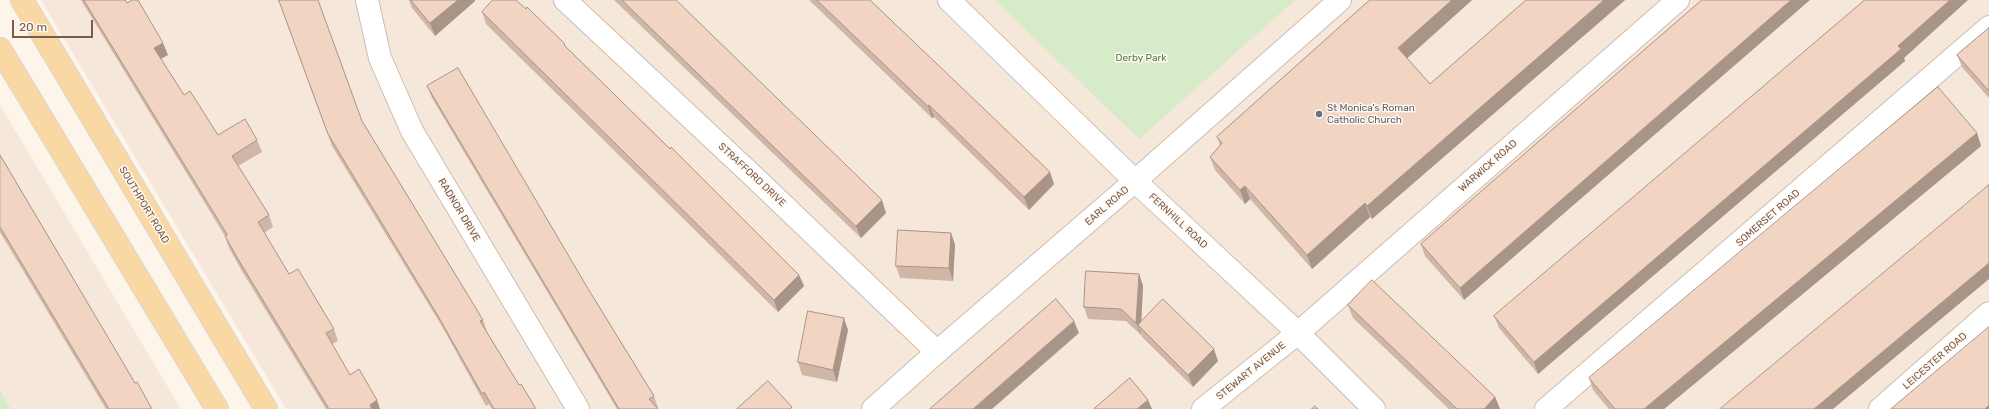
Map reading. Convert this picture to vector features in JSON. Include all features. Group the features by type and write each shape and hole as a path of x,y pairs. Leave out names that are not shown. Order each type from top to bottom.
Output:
{"main road":[{"name":"SOUTHPORT ROAD","path":"22,0 266,409"},
{"path":"0,49 217,409"}],"street":[{"name":"RADNOR DRIVE","path":"367,0 380,58 412,131 578,409"},
{"name":"STRAFFORD DRIVE","path":"565,0 752,175 936,352"},
{"name":"FERNHILL ROAD","path":"948,0 1135,182 1298,333 1374,409"},
{"name":"EARL ROAD","path":"873,409 936,352 1135,182 1340,0"},
{"name":"WARWICK ROAD","path":"1298,333 1678,0"},
{"name":"SOMERSET ROAD","path":"1546,409 1989,27"},
{"name":"LEICESTER ROAD","path":"1880,409 1989,313"},
{"name":"STEWART AVENUE","path":"1203,409 1298,333"}],"shaded area":[{"path":"41,0 1989,0 1989,409 286,409"},
{"path":"0,105 181,409 11,409 0,390"}],"green space":[{"name":"Derby Park","path":"995,0 1295,0 1139,139"},
{"path":"0,390 11,409 0,409"}],"building":[{"path":"84,0 125,0 127,3 132,0 138,0 163,43 154,48 184,95 190,91 218,135 245,119 257,140 232,156 269,215 258,222 289,274 298,269 334,329 326,333 350,375 359,369 377,400 370,405 372,409 329,409 238,259 225,236 227,235"},
{"path":"279,0 318,0 362,121 483,320 480,321 519,385 521,384 536,409 494,409 484,392 482,394 438,316 328,134"},
{"path":"411,0 458,0 430,23"},
{"path":"493,0 516,0 526,9 527,7 670,149 671,147 799,275 774,300 482,12"},
{"path":"622,0 676,0 882,200 856,226"},
{"path":"817,0 870,0 1050,172 1024,197"},
{"path":"1370,0 1452,0 1398,48 1430,84 1526,0 1604,0 1367,206 1365,203 1307,255 1245,186 1240,190 1210,157 1222,143 1217,137"},
{"path":"1702,0 1791,0 1460,288 1421,244"},
{"path":"1865,0 1950,0 1898,46 1901,49 1534,362 1494,316"},
{"path":"1989,28 1989,91 1957,55"},
{"path":"458,68 587,287 654,396 649,399 658,409 619,409 427,86"},
{"path":"1938,87 1977,133 1644,409 1615,409 1589,378"},
{"path":"0,155 135,383 137,382 152,409 109,409 0,227"},
{"path":"1989,185 1989,263 1814,409 1720,409"},
{"path":"898,230 951,233 949,268 896,266"},
{"path":"1086,271 1139,274 1136,323 1121,309 1084,307"},
{"path":"1372,280 1495,397 1484,409 1457,409 1348,305"},
{"path":"1056,299 1074,321 973,409 930,409"},
{"path":"1163,299 1214,349 1188,375 1138,325"},
{"path":"808,311 844,318 833,370 798,362"},
{"path":"1989,327 1989,405 1985,409 1891,409"},
{"path":"1130,378 1148,400 1137,409 1094,409"},
{"path":"768,381 792,407 790,409 737,409"}],"place":[{"name":"St Monica's Roman Catholic Church","path":"1319,114"}]}
